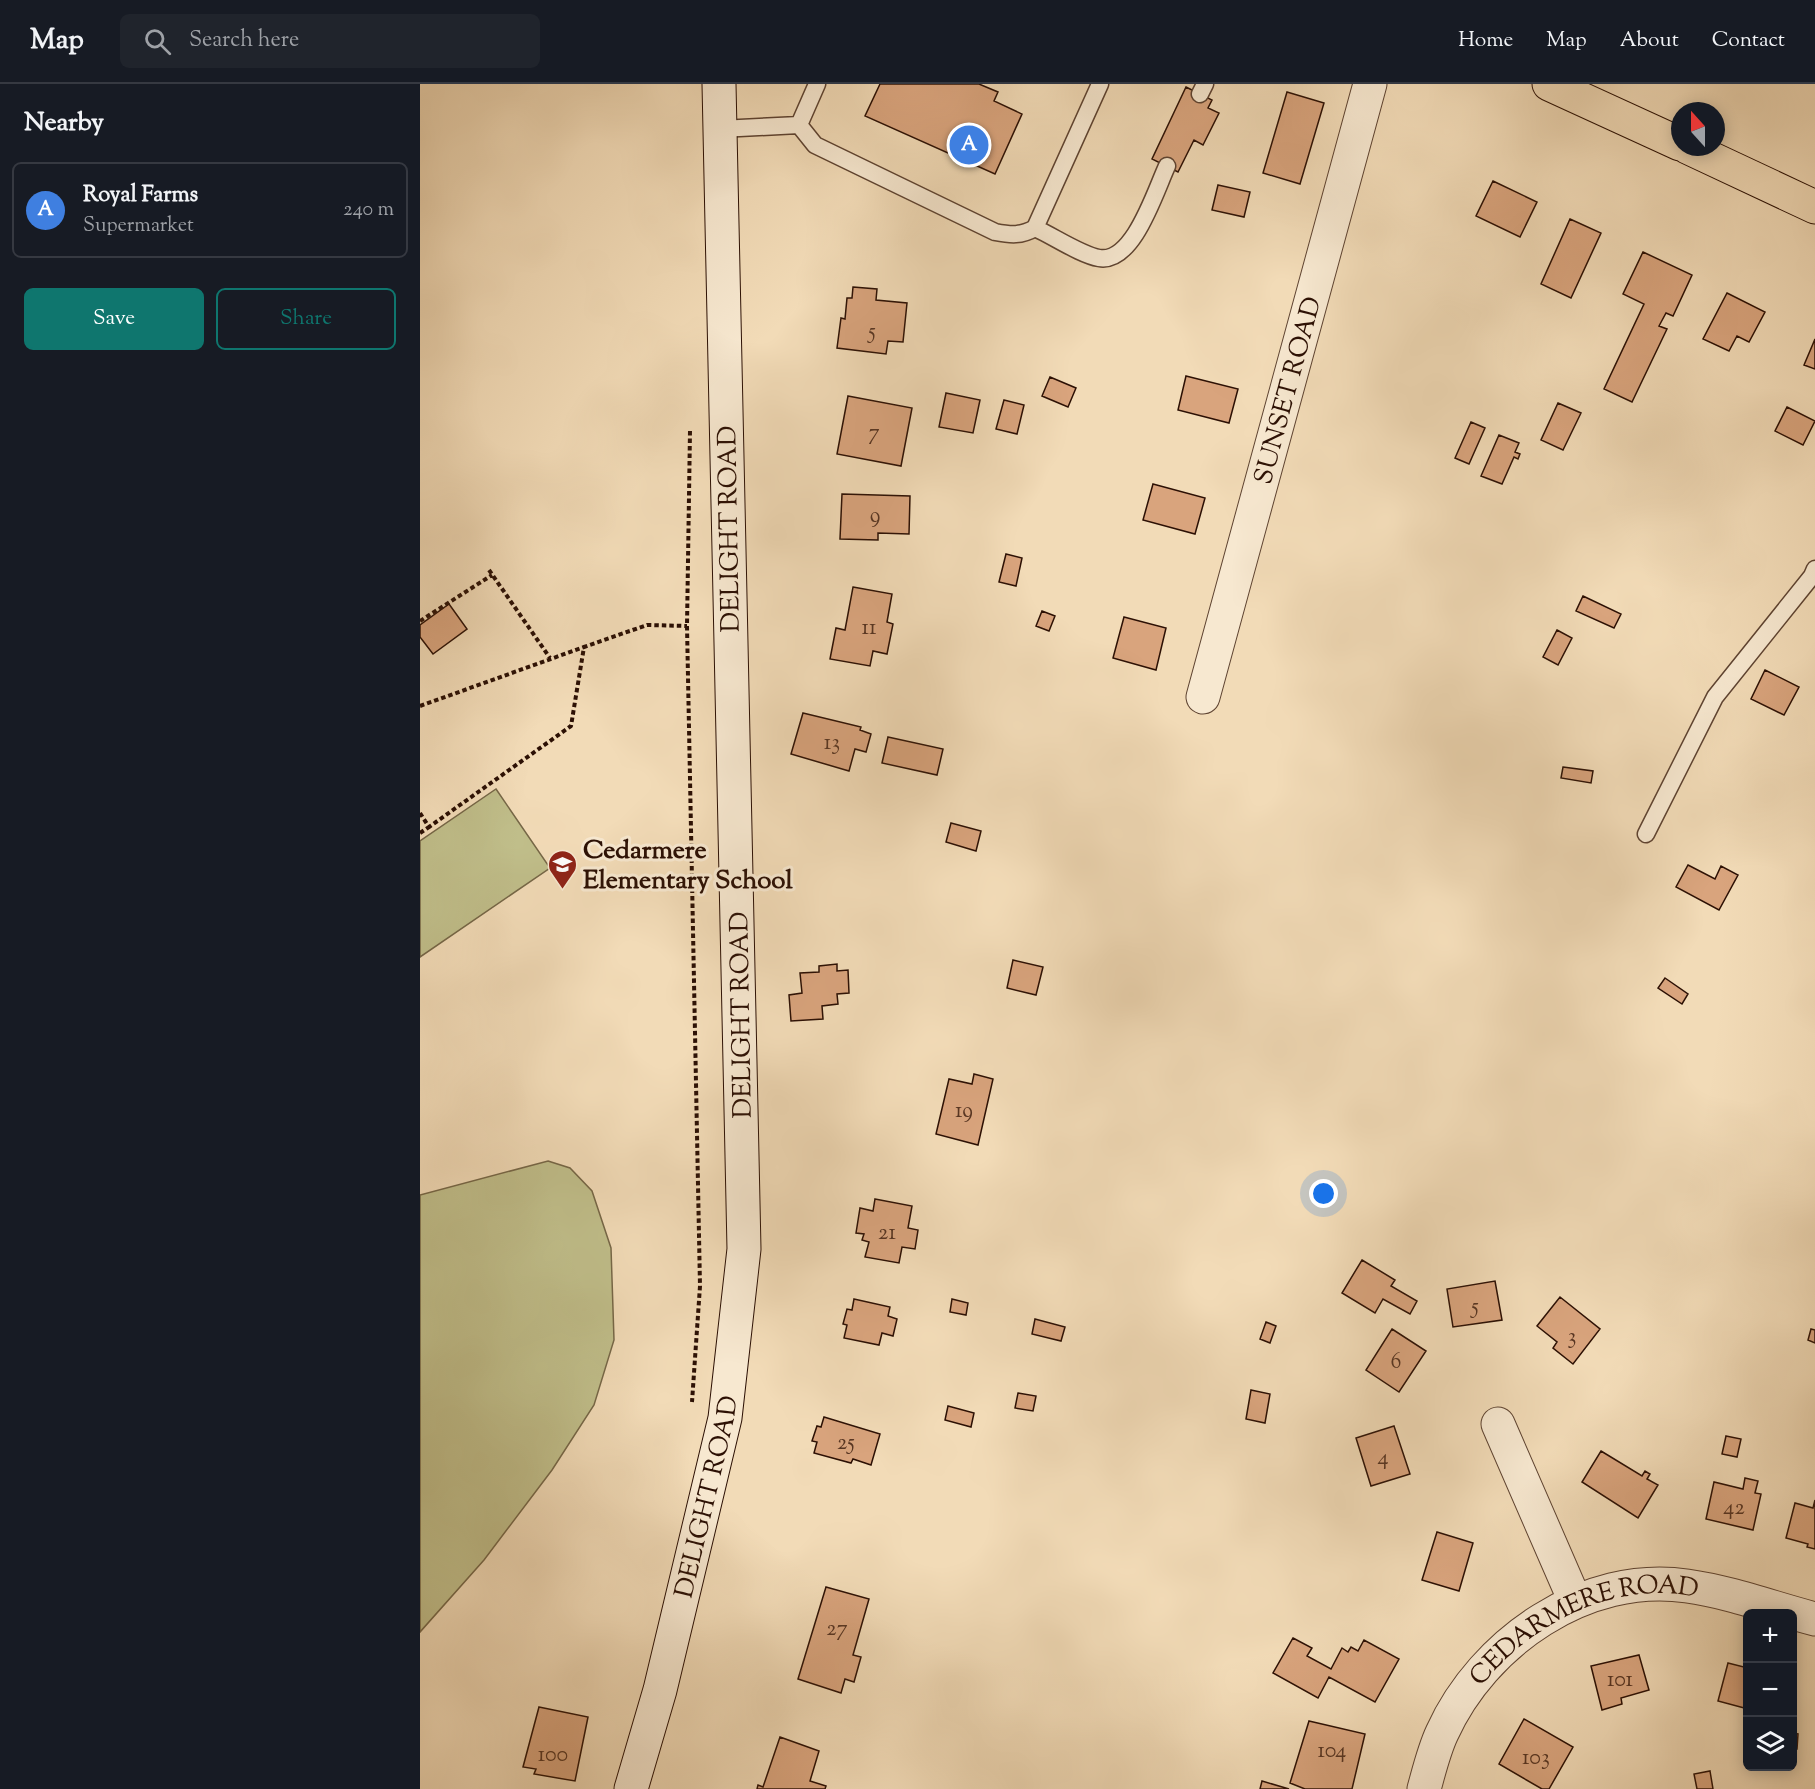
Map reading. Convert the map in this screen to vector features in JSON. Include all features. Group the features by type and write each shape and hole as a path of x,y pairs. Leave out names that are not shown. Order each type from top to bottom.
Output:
{"main road":[{"path":"1549,84 1671,140"},
{"path":"1706,156 1815,207"}],"street":[{"name":"DELIGHT ROAD","path":"632,1789 660,1690 724,1418 744,1249 719,84"},
{"name":"SUNSET ROAD","path":"1203,697 1370,84"},
{"path":"1498,1424 1575,1601"},
{"name":"CEDARMERE ROAD","path":"1424,1789 1442,1732 1463,1697 1491,1662 1529,1627 1575,1601 1618,1588 1686,1586 1815,1619"}],"lane":[{"path":"799,125 817,84"},
{"path":"799,125 815,145 995,232 1010,235 1024,234 1035,228 1100,84"},
{"path":"720,129 799,125"},
{"path":"1035,228 1098,258 1113,258 1130,244 1167,166"},
{"path":"1646,834 1715,698 1812,576 1815,569"}],"path":[{"path":"690,431 687,626 700,1252 692,1404"},
{"path":"420,621 490,572 550,658"},
{"path":"420,706 647,625 687,626"},
{"path":"420,833 571,726 584,647"},
{"path":"420,813 429,826"}],"shaded area":[{"path":"496,789 550,868 420,957 420,841"},
{"path":"548,1161 570,1168 592,1191 611,1248 614,1340 594,1405 552,1470 484,1560 420,1632 420,1195"}],"building":[{"path":"880,84 979,84 998,92 994,101 1022,114 995,174 865,116"},
{"path":"1186,87 1212,100 1208,108 1219,113 1203,145 1194,140 1178,172 1152,159"},
{"path":"1287,92 1324,103 1300,184 1263,173"},
{"path":"1493,181 1537,202 1520,237 1476,216"},
{"path":"1218,185 1250,192 1244,217 1212,210"},
{"path":"1570,219 1601,233 1571,298 1541,284"},
{"path":"1643,252 1692,275 1673,316 1666,313 1659,326 1667,329 1632,402 1604,389 1644,304 1623,294"},
{"path":"853,287 877,289 876,300 907,303 903,342 888,341 886,354 837,348 841,318 845,319 847,298 852,298"},
{"path":"1727,293 1765,312 1749,342 1737,336 1729,351 1703,339"},
{"path":"1815,339 1815,369 1804,365"},
{"path":"1186,376 1238,389 1229,423 1178,410"},
{"path":"1050,377 1076,388 1068,407 1042,396"},
{"path":"946,393 980,400 973,433 939,427"},
{"path":"848,396 912,408 901,466 837,454"},
{"path":"1004,400 1024,405 1017,434 996,429"},
{"path":"1558,403 1581,413 1563,450 1541,440"},
{"path":"1787,407 1815,421 1803,445 1775,431"},
{"path":"1471,422 1485,428 1469,464 1455,458"},
{"path":"1499,435 1519,443 1515,452 1520,454 1518,459 1514,457 1502,484 1481,476"},
{"path":"1153,484 1205,498 1195,534 1143,520"},
{"path":"842,494 910,496 909,534 878,533 878,540 840,539"},
{"path":"1006,554 1022,558 1016,586 999,582"},
{"path":"853,587 892,594 887,622 893,624 887,654 873,651 870,666 830,659 836,628 845,630"},
{"path":"1583,596 1621,614 1614,628 1576,611"},
{"path":"449,604 467,629 433,654 420,637 420,625"},
{"path":"1042,611 1055,616 1049,631 1036,626"},
{"path":"1124,617 1166,628 1156,670 1113,658"},
{"path":"1557,630 1572,638 1558,665 1543,657"},
{"path":"1765,670 1799,687 1784,715 1751,699"},
{"path":"803,713 861,727 860,730 871,734 866,752 855,749 849,771 791,754"},
{"path":"888,737 943,749 937,775 882,763"},
{"path":"1563,767 1593,771 1591,783 1561,778"},
{"path":"951,823 981,831 976,851 946,842"},
{"path":"1688,865 1715,879 1721,866 1738,875 1719,910 1676,887"},
{"path":"1013,960 1043,967 1036,995 1007,988"},
{"path":"837,964 837,971 848,970 849,993 837,994 838,1004 822,1006 823,1019 791,1021 789,995 802,993 800,973 819,972 819,966"},
{"path":"1665,978 1688,994 1682,1004 1658,988"},
{"path":"974,1074 993,1079 978,1145 936,1134 949,1079 972,1084"},
{"path":"875,1199 912,1206 908,1228 918,1230 915,1249 902,1247 899,1263 865,1257 869,1242 862,1240 864,1234 856,1233 860,1208 873,1211"},
{"path":"1362,1260 1395,1280 1391,1286 1417,1301 1410,1314 1383,1299 1375,1313 1342,1293"},
{"path":"1495,1281 1502,1320 1453,1327 1447,1289"},
{"path":"1560,1297 1600,1329 1573,1364 1553,1348 1557,1342 1537,1326"},
{"path":"854,1299 890,1307 888,1316 897,1319 893,1336 882,1333 879,1345 844,1338 847,1325 843,1324 847,1309 852,1310"},
{"path":"952,1299 968,1303 966,1315 950,1312"},
{"path":"1035,1319 1065,1327 1061,1341 1032,1334"},
{"path":"1266,1322 1276,1326 1270,1343 1260,1339"},
{"path":"1392,1329 1426,1351 1399,1392 1366,1370"},
{"path":"1811,1329 1815,1330 1815,1343 1808,1340"},
{"path":"1251,1390 1270,1394 1265,1423 1246,1419"},
{"path":"1018,1393 1036,1396 1033,1411 1015,1408"},
{"path":"948,1406 974,1413 971,1427 945,1420"},
{"path":"824,1417 880,1434 871,1465 853,1459 851,1463 814,1453 817,1442 812,1441 817,1426 821,1427"},
{"path":"1394,1426 1410,1474 1371,1486 1356,1438"},
{"path":"1726,1436 1741,1439 1737,1457 1722,1454"},
{"path":"1601,1451 1642,1476 1645,1471 1650,1474 1647,1479 1658,1485 1638,1518 1582,1482"},
{"path":"1745,1478 1758,1481 1755,1493 1761,1494 1753,1530 1706,1519 1714,1482 1743,1489"},
{"path":"1815,1500 1815,1549 1807,1547 1808,1544 1786,1538 1795,1503 1813,1508"},
{"path":"1437,1532 1473,1543 1459,1591 1422,1580"},
{"path":"826,1587 869,1599 853,1655 861,1657 854,1682 845,1679 841,1693 798,1679"},
{"path":"1293,1638 1312,1648 1307,1656 1331,1669 1342,1648 1348,1652 1351,1647 1358,1651 1364,1640 1399,1659 1375,1702 1329,1677 1318,1698 1273,1673"},
{"path":"1639,1655 1649,1690 1621,1698 1622,1704 1602,1710 1591,1666"},
{"path":"1728,1663 1743,1667 1743,1708 1718,1701"},
{"path":"539,1707 588,1717 575,1781 534,1774 536,1769 523,1767"},
{"path":"1524,1719 1573,1747 1549,1789 1542,1789 1499,1764"},
{"path":"1309,1721 1365,1734 1352,1789 1305,1789 1290,1783"},
{"path":"780,1737 819,1751 810,1781 826,1786 825,1789 757,1789 758,1785 763,1787"},
{"path":"1710,1771 1713,1789 1697,1789 1694,1774"},
{"path":"1262,1781 1289,1789 1260,1789"}],"place":[{"name":"Royal Farms","path":"969,145"},
{"name":"Cedarmere Elementary School","path":"562,890"}]}
